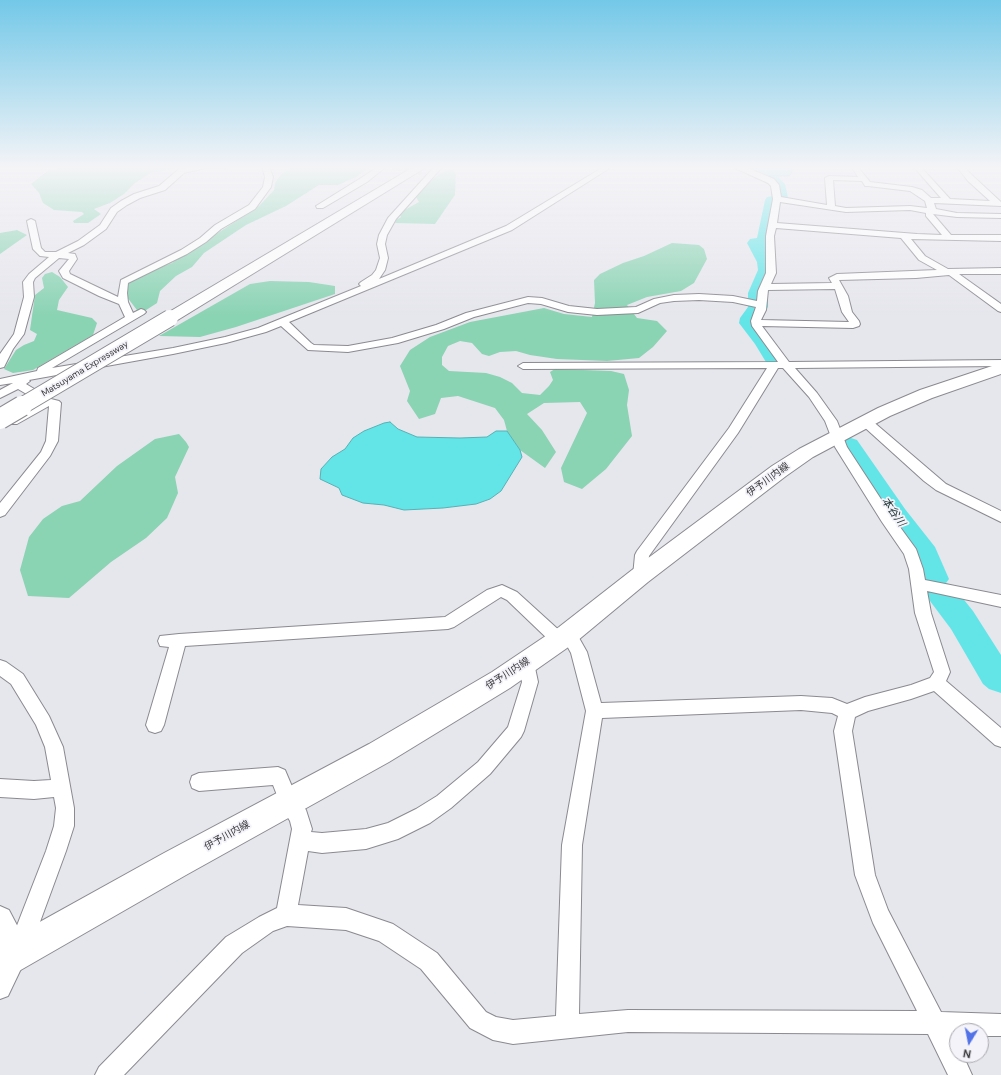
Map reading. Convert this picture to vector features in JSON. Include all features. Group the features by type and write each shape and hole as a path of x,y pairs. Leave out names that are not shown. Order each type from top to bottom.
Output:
{"main road":[{"name":"Matsuyama Expressway","path":"0,419 339,216"},
{"name":"伊予川内線","path":"9,957 379,753 501,680 564,637 640,576 779,471 806,453 866,422 926,394 1001,368"}],"street":[{"path":"0,365 8,349 19,334 29,297 28,282 32,276 57,255 81,243 102,227 110,216"},
{"path":"130,318 123,302 122,293 124,282 184,252 203,240 218,226 236,216"},
{"path":"362,290 363,285 375,277 380,270 384,258 381,244 382,239 393,216"},
{"path":"0,382 226,340 284,322 509,228 528,216"},
{"path":"595,711 801,703 832,706 848,712 865,704 911,692 936,683 942,672 923,613 916,569 911,553 887,519 841,447 831,421 813,395 776,368 756,323 762,305 765,287 771,273 770,236 774,216"},
{"path":"931,216 949,238"},
{"path":"31,221 37,249 43,254 72,256 73,259 64,271 66,276 102,294 123,302"},
{"path":"772,225 904,236 1001,238"},
{"path":"904,236 922,258 948,272 1001,309"},
{"path":"756,323 855,324 847,312 843,296 834,278 837,277 1001,271"},
{"path":"765,287 838,286"},
{"path":"284,322 307,345 312,348 348,349 394,341 440,327 470,315 528,300 542,301 568,310 598,312 628,312 638,310 657,301 674,298 699,297 733,299 762,305"},
{"path":"0,395 141,312"},
{"path":"523,366 776,368 1001,362"},
{"path":"693,375 776,368"},
{"path":"640,576 642,555 734,430 776,368"},
{"path":"0,512 46,454 52,441 55,403 48,402 18,384"},
{"path":"0,428 48,402"},
{"path":"866,422 929,478 941,486 1001,517"},
{"path":"919,584 1001,601"},
{"path":"155,725 172,641 448,623 492,594 502,592 512,596 564,637 579,652 595,711 572,845 567,1027"},
{"path":"300,841 322,843 366,839 391,832 423,816 444,802 484,768 515,731 530,682 526,663"},
{"path":"0,667 17,679 43,721 54,747 65,808 64,826 56,851 9,957 0,988"},
{"path":"936,683 1001,740"},
{"path":"848,712 843,731 865,875 880,916 960,1075"},
{"path":"199,782 278,776 289,802 299,817 302,829 286,915"},
{"path":"0,788 34,790 62,788"},
{"path":"106,1075 234,945 266,924 286,915 346,919 385,932 429,961 478,1020 493,1028 513,1032 628,1021 1001,1024"},
{"path":"0,919 9,957"}],"green space":[{"path":"81,216 98,216 88,223 74,223 73,221"},
{"path":"243,216 265,216 246,225 204,253 192,267 176,276 160,291 157,303 140,314 127,297 124,288 130,282 148,272 172,263"},
{"path":"440,216 435,224 395,223 396,220 401,217"},
{"path":"17,230 27,235 0,254 0,233"},
{"path":"672,243 699,245 704,249 707,259 694,283 681,291 647,297 627,305 637,318 657,321 667,331 653,347 639,358 607,361 557,359 530,355 516,351 500,352 489,356 482,354 472,343 460,341 448,346 442,357 442,365 449,371 486,373 500,377 512,383 522,393 540,395 553,380 550,372 555,369 611,371 624,374 629,390 627,405 632,436 606,469 582,489 564,482 561,468 587,413 580,402 544,403 527,414 542,430 556,452 545,468 520,450 507,431 504,420 495,408 458,396 441,398 435,414 419,419 407,401 410,391 400,366 410,350 430,337 470,322 544,308 564,314 592,317 595,303 594,280 600,274"},
{"path":"52,272 60,277 68,287 59,300 57,310 92,318 97,323 93,335 33,370 13,373 4,369 16,350 34,341 37,334 30,330 35,295 44,288 42,278 45,274"},
{"path":"270,281 309,282 335,286 335,294 236,327 200,337 159,336 250,284"},
{"path":"179,434 189,447 175,477 178,493 167,518 146,538 111,562 69,598 28,596 20,570 29,537 43,519 62,506 80,501 117,466 155,439"}],"water":[{"path":"390,422 398,429 417,437 487,437 496,431 507,431 520,450 522,457 501,491 490,499 476,504 443,508 404,510 384,505 363,503 342,495 339,488 320,479 321,469 332,457 345,449 353,438 364,431"}],"waterway":[{"name":"本谷川","path":"765,239 770,216"},
{"name":"本谷川","path":"756,243 766,262 767,270 758,293 758,307 750,318 749,323 764,341 777,362"},
{"name":"本谷川","path":"848,445 895,516 925,554 934,579"},
{"name":"本谷川","path":"941,593 962,620 995,674 1001,679"}]}
